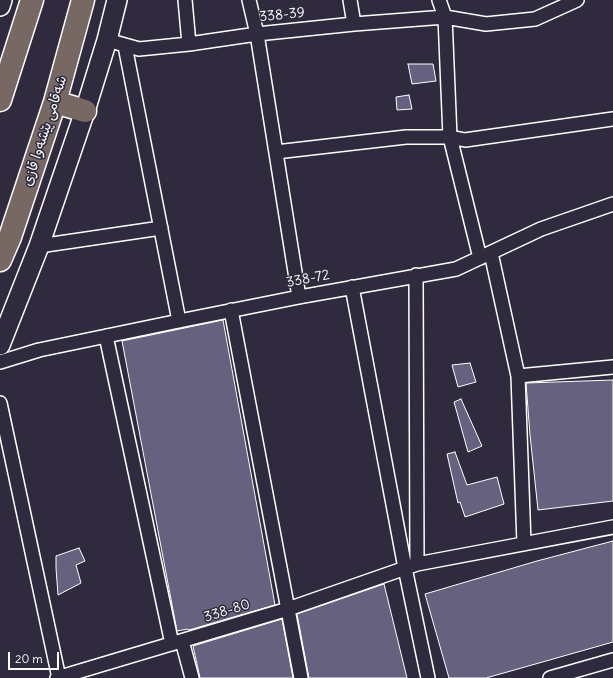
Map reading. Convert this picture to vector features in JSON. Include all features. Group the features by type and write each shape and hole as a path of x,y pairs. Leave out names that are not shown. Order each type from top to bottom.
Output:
{"highway":[{"path":"2,88 32,0"},
{"name":"شەقامی پێشەوا قازی","path":"0,260 10,237 55,102 83,0"},
{"path":"55,102 85,111"}],"street":[{"path":"0,6 2,0"},
{"path":"117,0 116,43 161,228 179,321"},
{"path":"185,0 189,44"},
{"path":"249,0 257,34 299,296"},
{"path":"350,0 354,24"},
{"path":"439,0 445,17 450,137 518,376 524,544"},
{"name":"338-39","path":"116,43 139,49 189,44 257,34 354,24 445,17 486,24 535,20 577,0"},
{"path":"0,345 39,246 85,111 116,43"},
{"path":"276,152 406,137 450,137 465,140 613,118"},
{"name":"338-72","path":"0,362 39,350 299,296 456,269 541,229 613,204"},
{"path":"39,246 161,228"},
{"path":"416,275 417,564"},
{"path":"352,287 405,568 428,678"},
{"path":"231,310 301,678"},
{"path":"106,336 177,642 192,678"},
{"path":"518,376 613,366"},
{"path":"0,403 63,677"},
{"name":"338-80","path":"63,677 288,609 417,564 613,527"},
{"path":"550,678 613,660"}],"building":[{"path":"408,64 433,64 436,81 412,84"},
{"path":"409,95 412,109 397,110 396,97"},
{"path":"223,320 275,605 189,630 177,631 122,341"},
{"path":"470,363 476,382 458,387 452,365"},
{"path":"613,380 613,501 538,510 526,383"},
{"path":"461,399 482,446 468,452 454,402"},
{"path":"455,452 467,485 497,477 504,504 465,517 460,502 458,503 447,454"},
{"path":"613,541 613,642 486,678 449,678 425,594 537,561"},
{"path":"79,548 85,561 76,565 81,583 58,595 56,556"},
{"path":"384,584 407,678 309,678 297,614"},
{"path":"282,619 293,678 200,678 193,646"}]}
